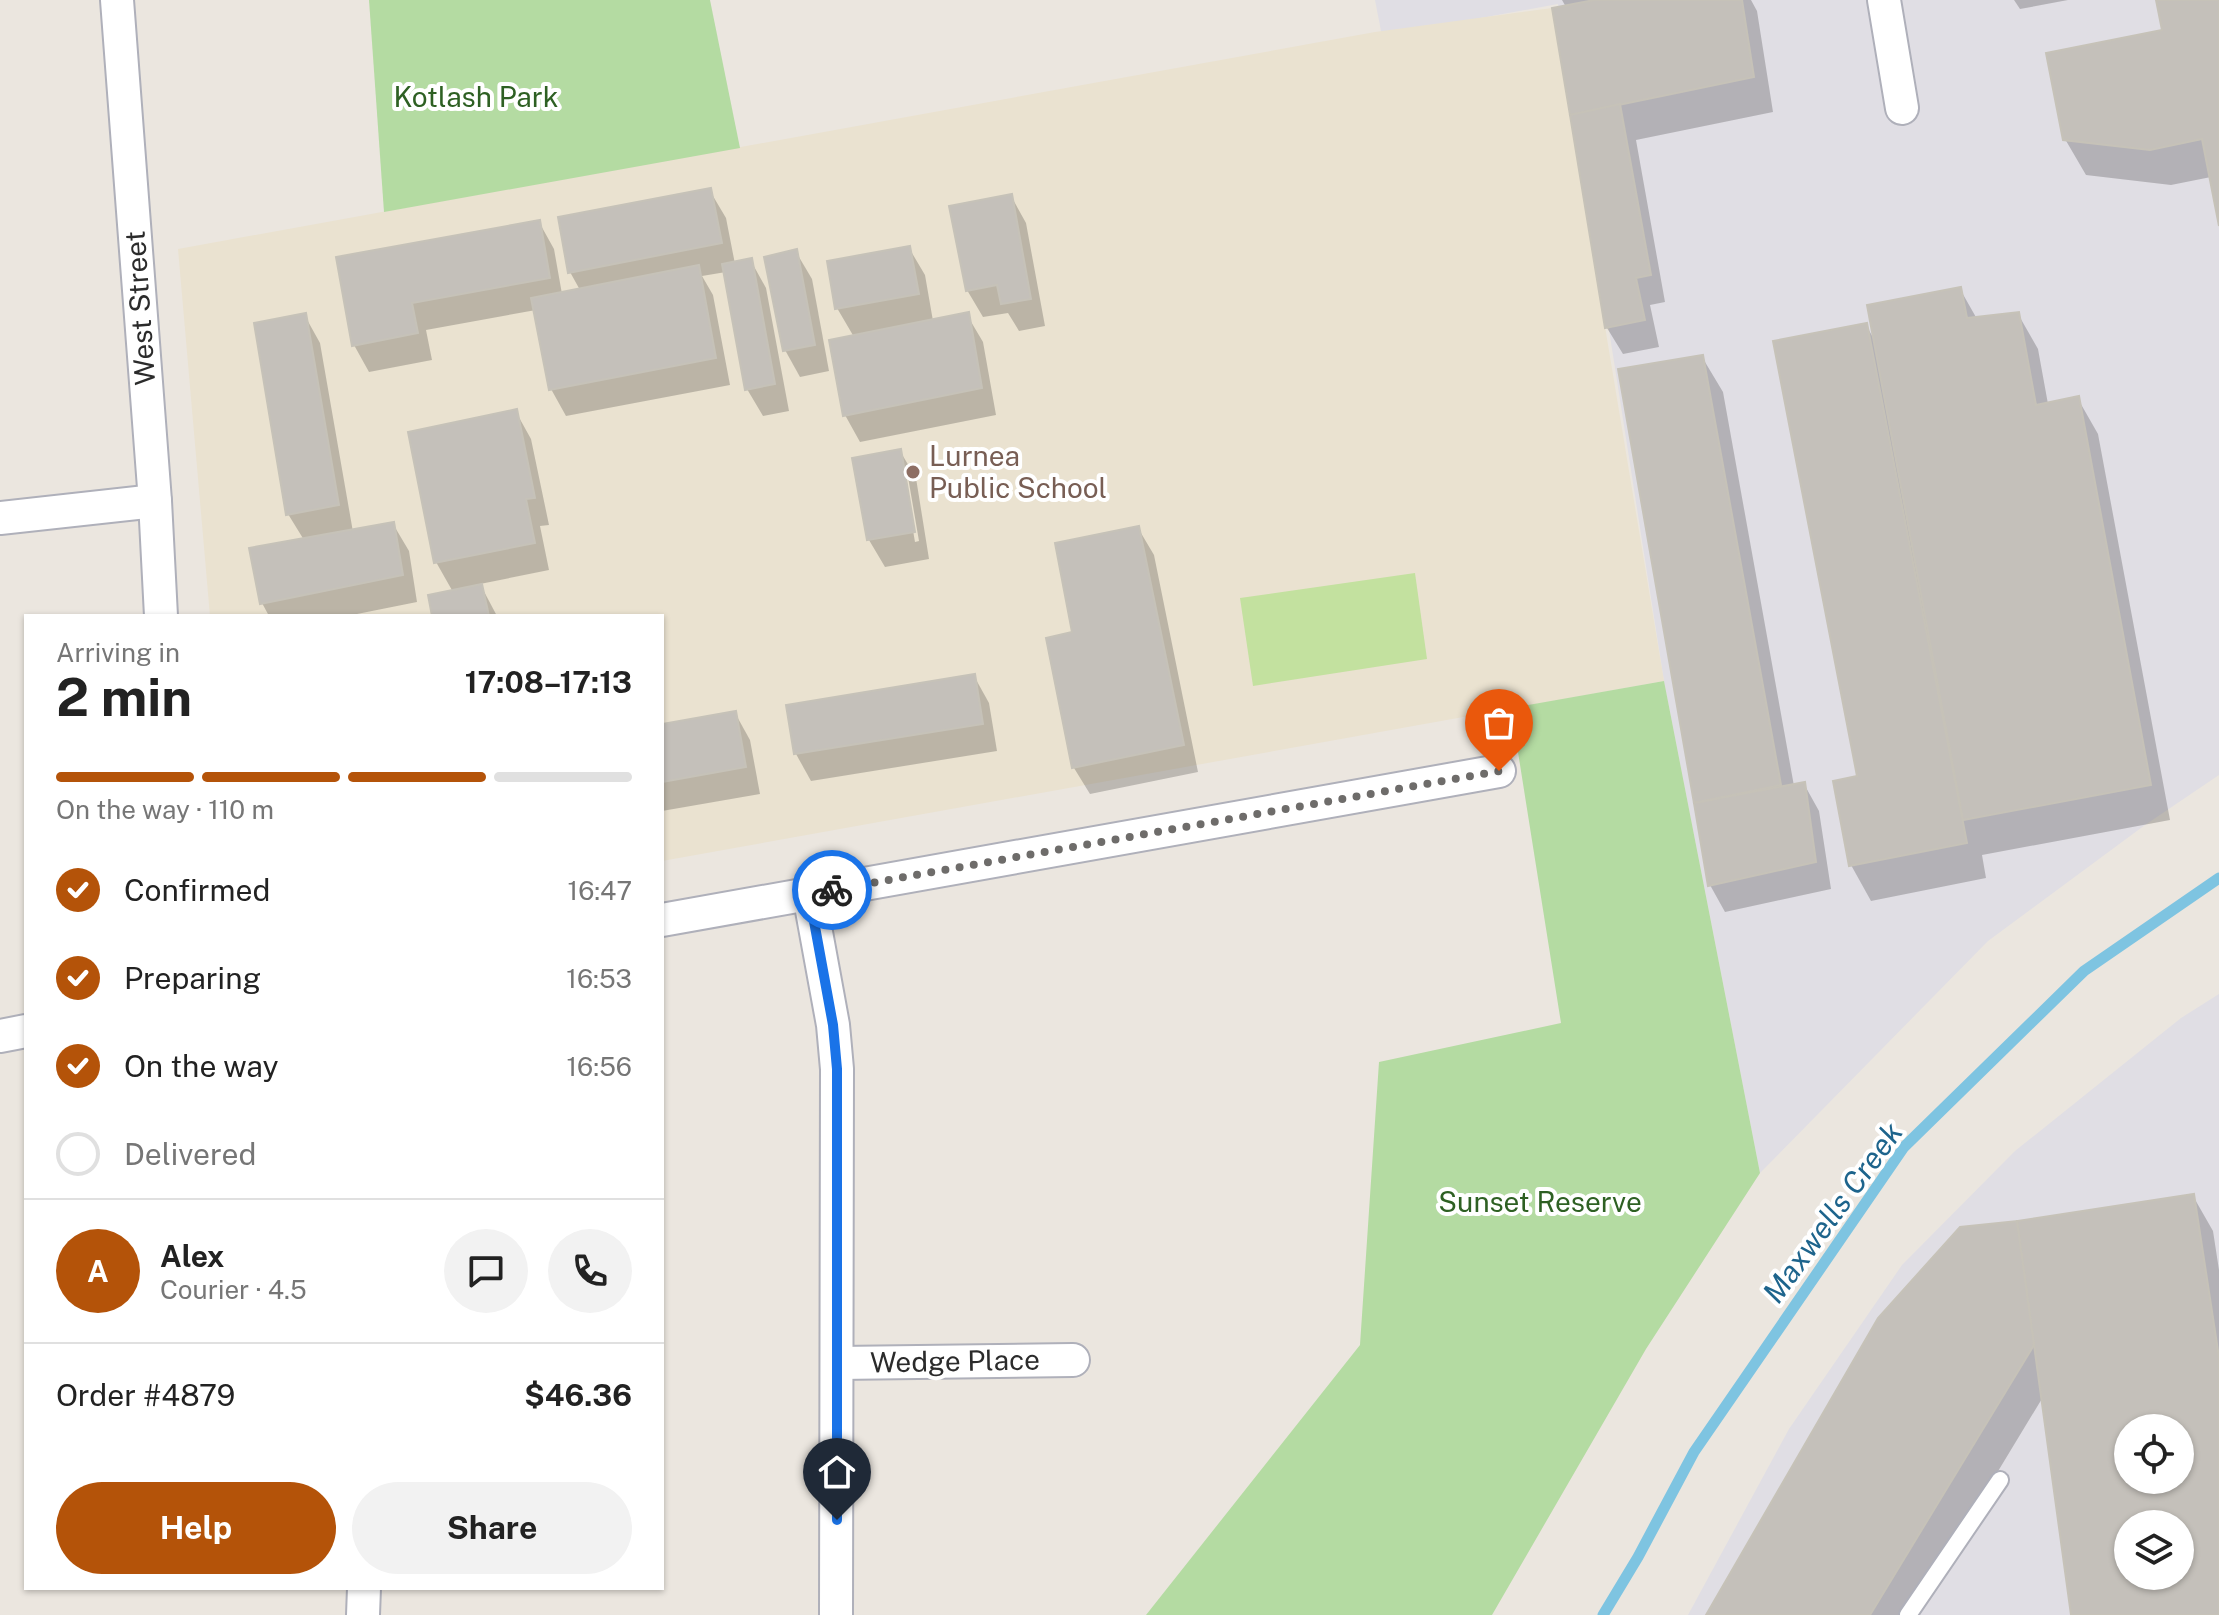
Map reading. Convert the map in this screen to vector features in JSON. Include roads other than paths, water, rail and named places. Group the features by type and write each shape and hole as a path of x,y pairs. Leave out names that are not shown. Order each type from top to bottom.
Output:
{"street":[{"name":"West Street","path":"117,0 161,614"},
{"path":"1884,0 1902,108"},
{"path":"0,518 155,501"},
{"path":"664,920 1499,771"},
{"path":"809,894 833,1025 837,1069 836,1615"},
{"path":"0,1036 24,1031"},
{"name":"Wedge Place","path":"838,1363 1073,1360"},
{"path":"363,1615 364,1590"}],"lane":[{"path":"1908,1615 2000,1480"}],"waterway":[{"name":"Maxwells Creek","path":"1603,1615 1694,1452 1904,1147 2084,971 2219,878"}],"place":[{"name":"Lurnea Public School","path":"913,472"}],"park label":[{"name":"Kotlash Park","path":"476,97"},
{"name":"Sunset Reserve","path":"1540,1202"}]}
